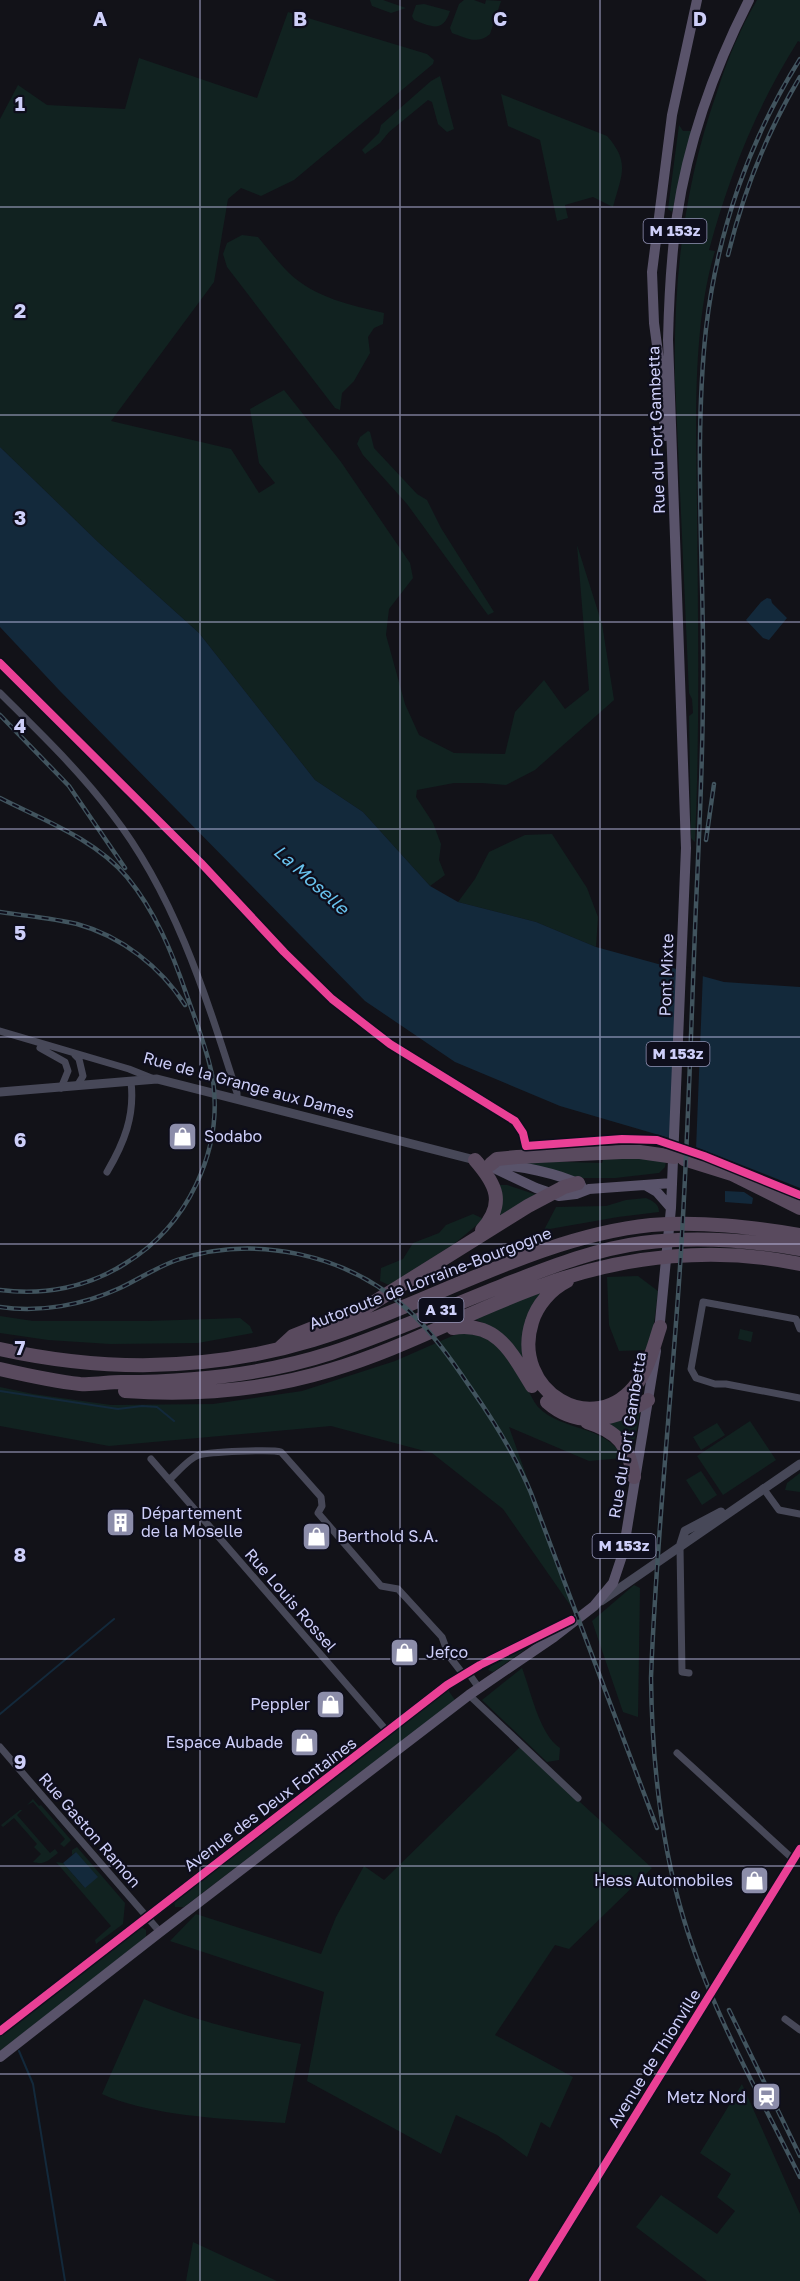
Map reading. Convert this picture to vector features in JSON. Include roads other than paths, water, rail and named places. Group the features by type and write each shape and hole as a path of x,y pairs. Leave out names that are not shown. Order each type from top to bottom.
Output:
{"highway":[{"path":"491,1164 498,1159 517,1157 640,1152 732,1174 800,1208"},
{"path":"475,1160 487,1173 496,1193 496,1206 492,1218 475,1238"},
{"path":"278,1349 293,1336 368,1306 475,1238 550,1194 564,1187 584,1186"},
{"path":"651,1225 668,1219 694,1216 761,1220 800,1226"},
{"name":"Autoroute de Lorraine-Bourgogne","path":"0,1349 50,1358 129,1366 206,1362 278,1349 352,1327 559,1246 590,1237 651,1225 724,1225 800,1235"},
{"name":"Autoroute de Lorraine-Bourgogne","path":"0,1369 82,1384 196,1380 295,1363 400,1328 543,1270 594,1254 641,1243 718,1239 800,1249"},
{"path":"400,1346 546,1284 646,1258 683,1255 747,1255 800,1264"},
{"path":"583,1273 561,1283 544,1299 534,1314 530,1329 527,1346 529,1362 535,1377 557,1400 574,1407 589,1408 613,1403 628,1394 639,1381 649,1361 660,1327"},
{"path":"82,1384 162,1393 195,1393 259,1386 296,1380 332,1370 453,1328 480,1327 503,1342 537,1393 549,1405 574,1418 613,1433 625,1446 634,1477"},
{"path":"574,1418 591,1419 619,1415 648,1400"}],"main road":[{"path":"673,475 663,424 662,375 654,323 652,272 672,116 698,0"},
{"name":"Rue du Fort Gambetta","path":"685,872 686,827 668,340 672,256 677,215 696,137 717,71 749,0"},
{"name":"Pont Mixte","path":"667,1260 672,1183 677,1159 685,872"},
{"path":"491,1164 527,1168 584,1186 672,1183"},
{"path":"491,1164 496,1169 550,1194"},
{"path":"644,1184 657,1192 671,1208"},
{"name":"Rue du Fort Gambetta","path":"594,1606 608,1592 623,1553 660,1327 667,1260"},
{"name":"Avenue des Deux Fontaines","path":"0,2057 159,1932 469,1695 554,1637 594,1606"},
{"name":"Avenue des Deux Fontaines","path":"0,2031 146,1916 465,1673 584,1614"},
{"name":"Avenue de Thionville","path":"532,2281 800,1849"}],"street":[{"path":"0,693 57,750 97,795 151,873 195,969 221,1043 237,1099"},
{"name":"Rue de la Grange aux Dames","path":"0,1031 157,1079 491,1164"},
{"path":"21,1039 65,1062 68,1071 61,1088"},
{"path":"75,1055 79,1059 83,1076 77,1086"},
{"path":"0,1092 157,1079"},
{"path":"107,1172 127,1134 133,1101 131,1082"},
{"path":"800,1329 796,1320 703,1302 691,1369 696,1378 715,1384 800,1398"},
{"path":"169,1480 198,1455 281,1452 321,1497 322,1506 318,1513 381,1586 398,1588 442,1637 449,1656 479,1688"},
{"name":"Rue Louis Rossel","path":"151,1459 387,1731"},
{"name":"Avenue des Deux Fontaines","path":"594,1606 800,1464"},
{"path":"763,1488 779,1510 800,1514"},
{"path":"680,1547 682,1672 690,1673"},
{"path":"469,1695 578,1798"},
{"name":"Rue Gaston Ramon","path":"0,1747 159,1932"},
{"path":"676,1753 794,1860"},
{"path":"786,2019 800,2030"}],"water":[{"name":"La Moselle","path":"0,447 98,542 199,633 315,780 363,812 430,886 458,902 536,922 596,947 724,982 800,987 800,1188 683,1142 560,1106 455,1062 365,1001 0,627"},
{"path":"767,598 771,599 772,603 787,618 769,640 763,638 746,620"},
{"path":"725,1191 744,1192 753,1198 752,1204 725,1202"},
{"path":"76,1852 98,1877 85,1888 63,1863"}],"waterway":[{"path":"0,1391 118,1409 157,1407 174,1421"},
{"path":"0,1714 114,1619"},
{"path":"19,2051 33,2084 65,2281"}],"railway":[{"path":"800,59 765,122 738,188 718,258 706,329 700,445 702,740 689,1086 680,1267 656,1575 651,1678 653,1739 663,1830 684,1920 722,2019 800,2177"},
{"path":"728,255 757,163 800,77"},
{"path":"0,715 69,786 125,868"},
{"path":"706,840 714,784"},
{"path":"0,798 84,841 114,864 137,890 162,932 181,978 208,1058 213,1080 215,1107 206,1160 196,1185 183,1208 167,1229 148,1247 112,1271 81,1284 33,1292 0,1290"},
{"path":"0,912 77,924 109,936 152,966 185,1005"},
{"path":"0,1307 30,1309 76,1303 106,1294 177,1260 207,1252 237,1249 299,1254 328,1262 357,1274 383,1290 407,1309 425,1327 456,1366 487,1412 518,1465 531,1493 657,1828"},
{"path":"729,2010 800,2156"}],"place":[{"name":"Sodabo","path":"183,1136"},
{"name":"Département de la Moselle","path":"120,1522"},
{"name":"Berthold S.A.","path":"316,1536"},
{"name":"Jefco","path":"405,1652"},
{"name":"Peppler","path":"331,1704"},
{"name":"Espace Aubade","path":"304,1742"},
{"name":"Hess Automobiles","path":"754,1880"},
{"name":"Metz Nord","path":"767,2097"}]}
